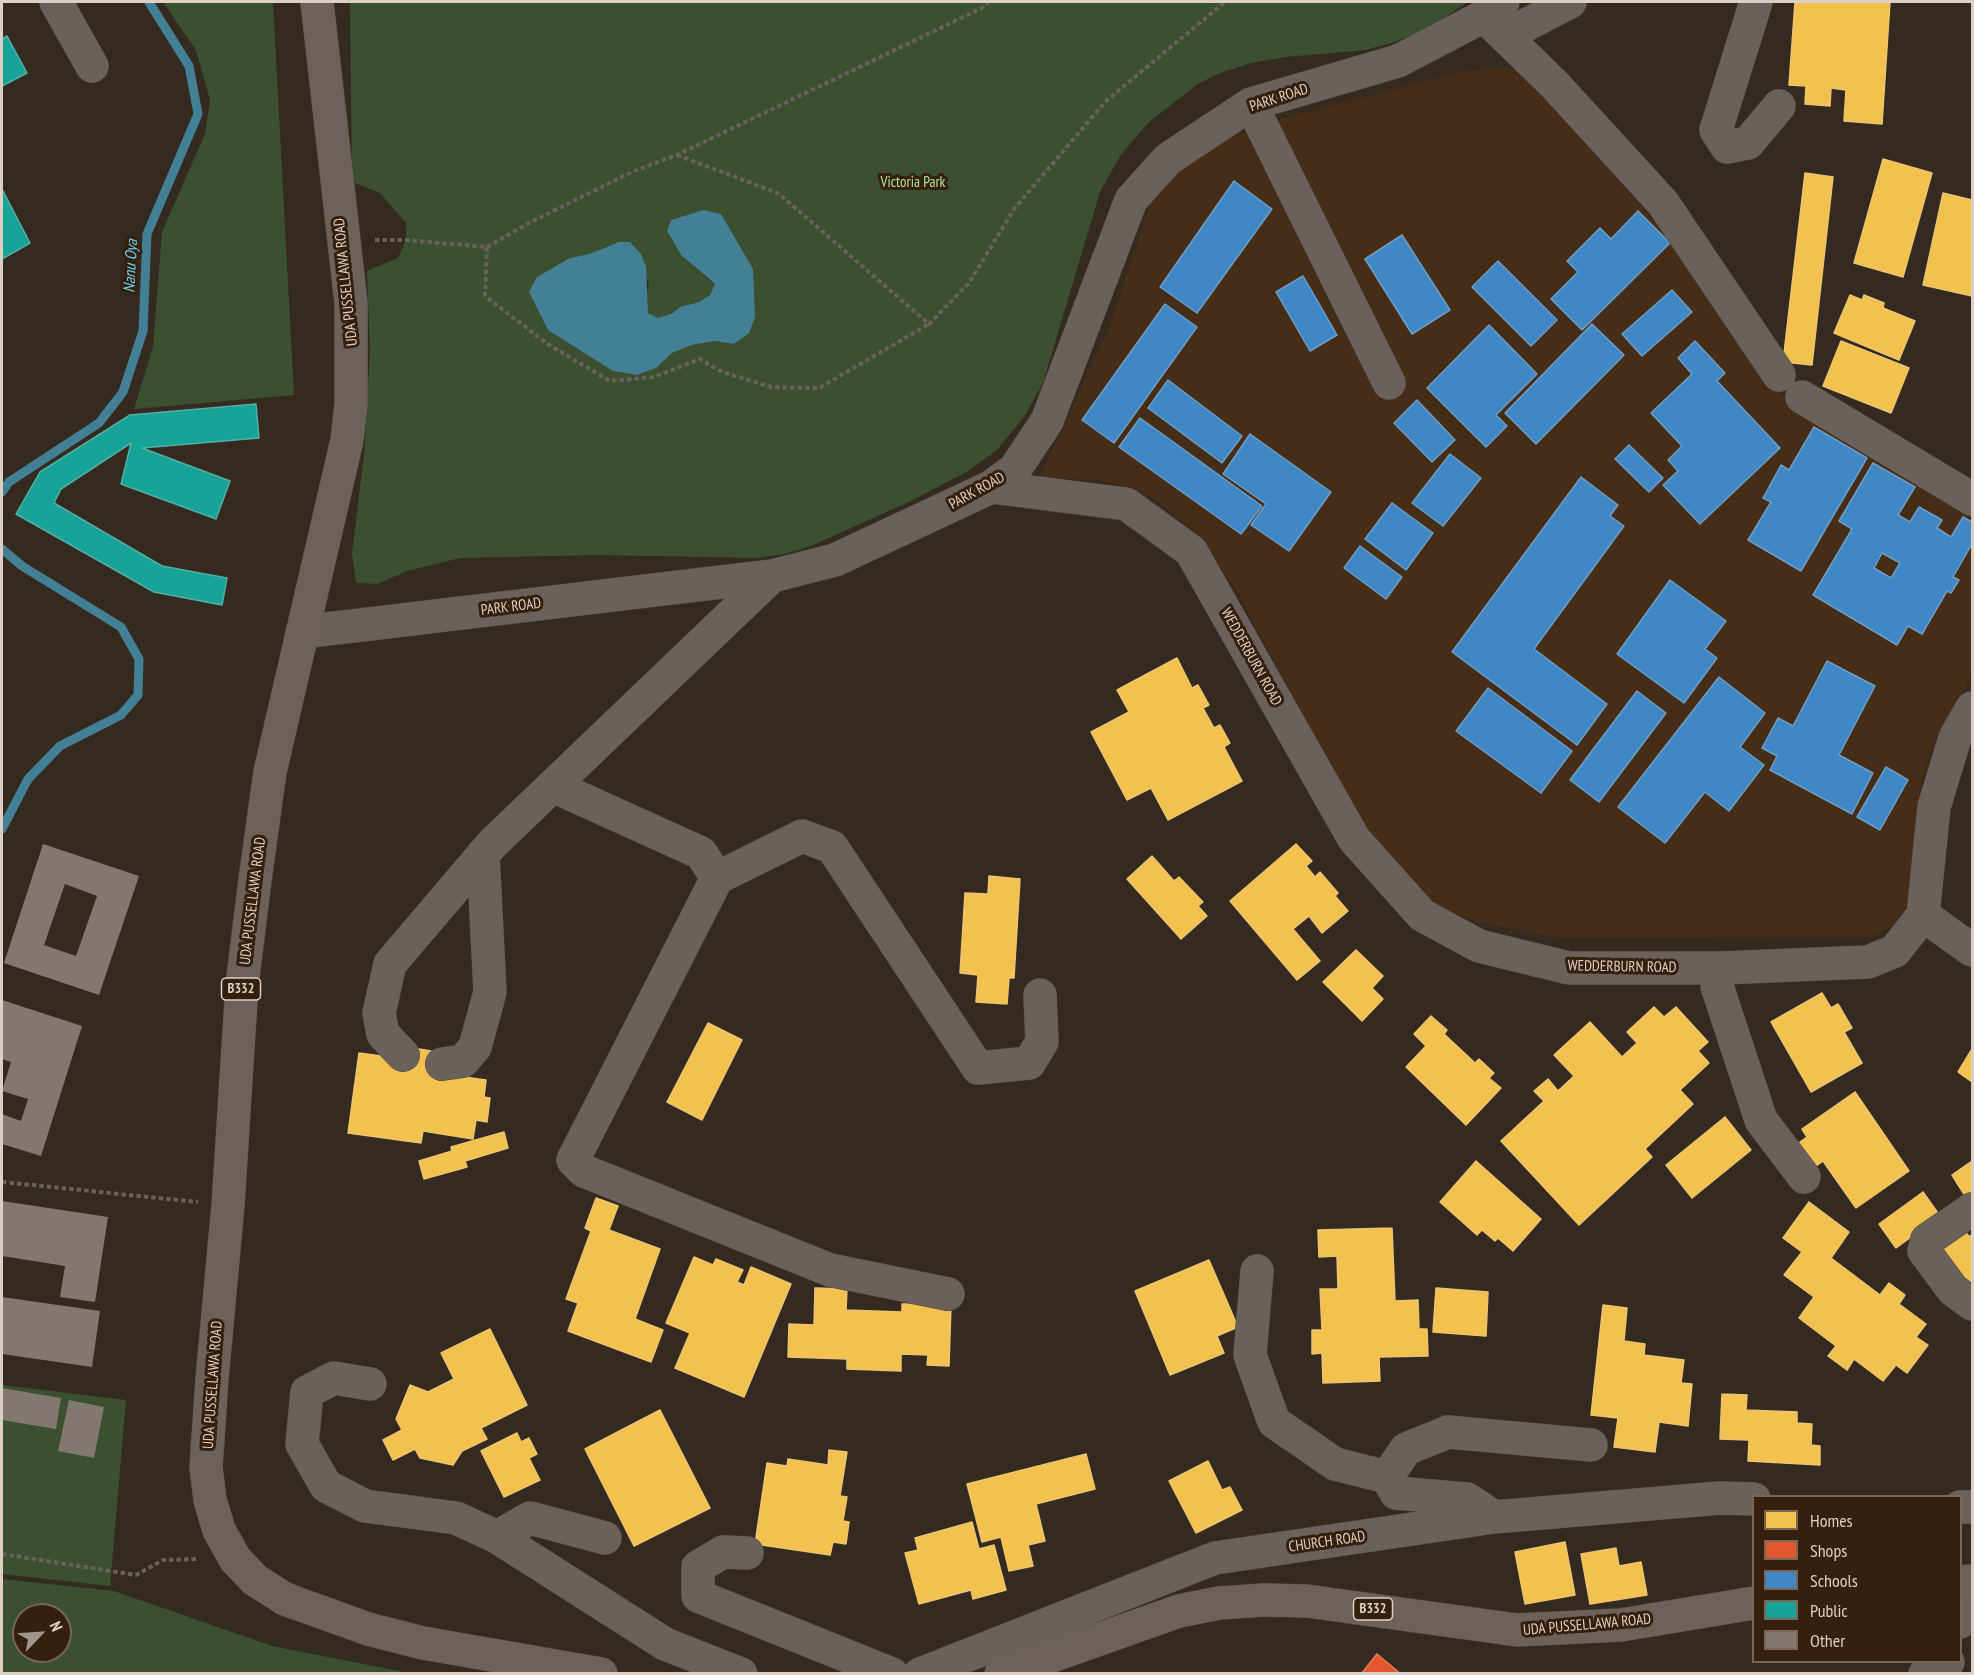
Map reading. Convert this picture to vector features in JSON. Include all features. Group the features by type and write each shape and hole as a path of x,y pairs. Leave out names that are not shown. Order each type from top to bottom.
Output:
{"main road":[{"name":"UDA PUSSELLAWA ROAD","path":"317,2 351,303 351,404 347,440 270,772 255,880 242,985 228,1205 206,1467 210,1500 219,1530 235,1559 255,1580 285,1599 368,1629 423,1643 602,1674"},
{"name":"UDA PUSSELLAWA ROAD","path":"1001,1674 1169,1615 1219,1603 1307,1601 1528,1630 1621,1624 1752,1603"}],"street":[{"path":"56,2 92,66"},
{"name":"PARK ROAD","path":"302,632 772,576 835,560 991,487 1015,469 1047,421 1131,200 1168,159 1251,104 1398,61 1498,18 1570,2"},
{"path":"1756,2 1716,130 1727,147 1748,143 1779,106"},
{"path":"1498,18 1554,84 1663,203 1790,386 1972,499"},
{"path":"1251,104 1389,383"},
{"name":"WEDDERBURN ROAD","path":"991,487 1126,504 1191,551 1354,839 1422,915 1479,946 1569,968 1721,968 1868,962 1895,951 1923,915"},
{"path":"404,1055 383,1034 379,1013 390,964 483,854 772,576"},
{"path":"1972,708 1955,738 1934,807 1923,915 1972,950"},
{"path":"553,786 701,853 717,878"},
{"path":"948,1293 830,1270 584,1171 573,1160 717,878 802,836 832,846 978,1068 1029,1064 1042,1042 1040,995"},
{"path":"442,1064 463,1060 475,1047 490,992 483,854"},
{"path":"1721,968 1717,986 1761,1120 1804,1177"},
{"path":"1972,1209 1927,1240 1924,1251 1953,1290 1972,1304"},
{"path":"1257,1271 1250,1355 1274,1422 1335,1464 1386,1477 1396,1494 1467,1499 1494,1517"},
{"path":"370,1383 334,1378 308,1392 302,1444 326,1486 365,1506 456,1518 497,1537 665,1644 741,1674"},
{"path":"1386,1477 1406,1449 1448,1432 1591,1444"},
{"name":"CHURCH ROAD","path":"920,1674 1215,1558 1494,1517 1720,1498 1752,1499"},
{"path":"497,1537 530,1518 605,1538"},
{"path":"747,1553 723,1552 698,1567 698,1596 891,1674"},
{"path":"1925,1674 1946,1663"}],"path":[{"path":"343,241 406,240 488,247 527,224 633,171 677,155 982,8 988,2"},
{"path":"488,247 485,296 549,345 610,381 654,377 700,359 722,372 771,387 819,388 929,324 969,283 1014,209 1106,101 1225,2"},
{"path":"677,155 778,193 929,324"},
{"path":"2,1182 228,1205"},
{"path":"2,1554 136,1575 163,1560 235,1559"}],"shaded area":[{"path":"1508,67 1528,76 1652,204 1759,373 1779,392 1804,410 1972,508 1972,674 1936,740 1923,776 1916,813 1909,903 1892,926 1871,937 1559,938 1477,922 1423,899 1398,879 1356,813 1234,587 1195,532 1155,499 1129,488 1096,480 1040,477 1109,328 1150,204 1175,172 1204,152 1248,130 1293,115 1470,70"}],"green space":[{"path":"163,2 273,2 294,395 134,409 153,347 162,232 205,134 210,100 196,50"},
{"name":"Victoria Park","path":"350,2 1468,2 1433,25 1395,42 1365,50 1286,57 1251,63 1223,72 1199,83 1148,123 1120,156 1100,192 1043,383 1024,417 997,450 968,471 911,501 811,546 785,554 758,558 598,555 460,558 407,571 377,584 356,583 352,553 364,455 370,352 367,271 398,258 406,240 406,223 380,193 352,182","holes":["703,210 753,269 753,291 734,344 715,341 692,345 672,353 655,368 637,375 613,371 586,353 570,258 589,254 619,242 649,282 646,299 648,313 658,318 673,313 680,307 699,302 710,295 715,285 681,255 667,231 671,220"]},
{"path":"2,1385 126,1400 110,1586 2,1574"},
{"path":"2,1579 114,1591 272,1646 409,1673 2,1673"}],"water":[{"path":"703,210 721,214 753,269 755,317 749,333 734,344 715,341 692,345 672,353 656,368 637,375 613,371 548,330 529,292 537,277 570,258 589,254 619,242 630,242 641,254 646,267 648,313 658,318 673,313 680,307 699,302 710,295 715,284 681,255 667,231 671,220"}],"building: Homes":[{"path":"1795,2 1890,2 1882,124 1844,121 1846,90 1831,88 1830,106 1805,104 1806,86 1789,85"},
{"path":"1883,159 1932,173 1903,277 1854,263"},
{"path":"1805,173 1833,177 1812,365 1783,362"},
{"path":"1943,193 1972,200 1972,296 1923,285"},
{"path":"1850,295 1862,300 1864,295 1884,303 1883,308 1915,321 1899,360 1834,333"},
{"path":"1841,341 1909,368 1891,413 1823,386"},
{"path":"1177,658 1192,688 1198,685 1209,705 1203,708 1214,728 1220,725 1230,743 1224,747 1242,781 1168,820 1151,788 1127,800 1091,732 1129,712 1117,690"},
{"path":"1296,844 1312,861 1306,866 1315,877 1320,872 1338,893 1335,896 1348,911 1322,933 1309,916 1293,929 1320,961 1297,980 1230,901"},
{"path":"1152,856 1174,881 1179,877 1203,902 1198,906 1207,916 1181,939 1127,879"},
{"path":"989,876 1020,879 1014,978 1009,978 1007,1004 976,1002 978,975 960,973 965,893 988,894"},
{"path":"1356,950 1383,976 1372,988 1383,999 1362,1021 1323,982"},
{"path":"1822,993 1831,1008 1838,1004 1852,1028 1844,1032 1862,1063 1811,1092 1771,1022"},
{"path":"1654,1007 1664,1017 1676,1007 1708,1042 1698,1051 1709,1063 1680,1090 1693,1104 1645,1149 1652,1157 1579,1225 1501,1141 1544,1101 1534,1091 1548,1079 1558,1091 1574,1076 1554,1055 1590,1022 1622,1057 1637,1043 1627,1032"},
{"path":"1431,1016 1447,1030 1444,1034 1475,1063 1479,1059 1494,1073 1489,1078 1501,1088 1466,1125 1406,1067 1426,1046 1414,1034"},
{"path":"708,1023 742,1040 702,1120 667,1102"},
{"path":"413,1048 437,1052 435,1073 486,1080 484,1097 490,1098 487,1122 476,1120 473,1139 423,1131 421,1143 348,1133 359,1053 411,1060"},
{"path":"1972,1049 1972,1082 1958,1072"},
{"path":"1855,1092 1909,1171 1856,1208 1823,1161 1812,1169 1796,1145 1807,1137 1802,1129"},
{"path":"1725,1117 1751,1150 1692,1198 1666,1165"},
{"path":"504,1132 508,1148 465,1161 467,1167 424,1179 419,1161 452,1151 451,1147"},
{"path":"1476,1161 1541,1219 1513,1251 1498,1238 1495,1241 1482,1230 1477,1235 1440,1202"},
{"path":"1972,1161 1972,1195 1967,1199 1952,1175"},
{"path":"1923,1192 1940,1216 1896,1248 1879,1224"},
{"path":"596,1198 618,1206 609,1230 660,1249 635,1319 663,1330 651,1362 568,1331 578,1303 566,1299 591,1231 585,1228"},
{"path":"1809,1202 1849,1232 1831,1258 1880,1295 1889,1283 1905,1295 1899,1304 1926,1324 1916,1337 1928,1345 1907,1373 1896,1365 1883,1381 1854,1359 1847,1370 1828,1356 1836,1346 1799,1318 1814,1297 1784,1275 1802,1252 1783,1238"},
{"path":"1392,1228 1395,1301 1418,1300 1419,1329 1427,1329 1428,1356 1379,1357 1380,1381 1323,1383 1322,1353 1312,1354 1312,1330 1322,1330 1320,1289 1338,1289 1337,1256 1319,1257 1318,1230"},
{"path":"1962,1229 1970,1237 1972,1234 1972,1284 1940,1252"},
{"path":"694,1257 713,1265 716,1259 743,1270 737,1282 744,1285 751,1267 791,1284 744,1397 675,1368 690,1333 666,1323"},
{"path":"1209,1260 1238,1327 1217,1336 1224,1353 1170,1375 1135,1291"},
{"path":"815,1288 847,1289 846,1310 902,1312 902,1304 951,1305 949,1366 927,1365 928,1355 901,1354 901,1371 847,1369 847,1359 788,1357 789,1324 814,1325"},
{"path":"1436,1288 1488,1292 1486,1336 1433,1332"},
{"path":"1603,1305 1627,1308 1624,1341 1645,1344 1644,1355 1684,1360 1681,1383 1692,1384 1688,1426 1659,1422 1655,1452 1614,1447 1618,1418 1591,1415"},
{"path":"490,1329 527,1405 481,1428 487,1439 462,1451 453,1465 420,1458 415,1449 393,1460 383,1440 402,1430 396,1419 410,1385 428,1392 454,1379 441,1353"},
{"path":"1722,1394 1747,1395 1746,1410 1797,1412 1797,1423 1812,1424 1811,1445 1820,1446 1820,1465 1748,1461 1749,1440 1720,1439"},
{"path":"660,1410 710,1508 634,1546 585,1449"},
{"path":"517,1433 521,1442 529,1438 537,1454 529,1458 540,1480 504,1497 481,1451"},
{"path":"829,1450 847,1452 840,1496 847,1497 843,1521 849,1522 846,1544 833,1542 830,1555 755,1544 767,1463 787,1466 788,1459 828,1465"},
{"path":"1086,1454 1095,1489 1036,1504 1045,1541 1028,1545 1033,1566 1009,1571 1001,1537 982,1542 967,1484"},
{"path":"1208,1461 1222,1490 1230,1487 1242,1510 1196,1533 1169,1481"},
{"path":"972,1522 979,1549 994,1545 1006,1590 973,1599 971,1590 919,1604 905,1553 918,1550 915,1538"},
{"path":"1565,1542 1575,1595 1525,1604 1515,1552"},
{"path":"1616,1548 1619,1566 1641,1562 1647,1595 1590,1604 1581,1554"}],"building: Shops":[{"path":"1377,1654 1401,1674 1361,1674"}],"building: Schools":[{"path":"1234,181 1272,209 1197,313 1160,287"},
{"path":"1638,211 1670,243 1582,330 1551,299 1578,272 1567,261 1600,228 1611,239"},
{"path":"1402,235 1450,310 1412,334 1365,259"},
{"path":"1498,261 1557,320 1531,346 1472,287"},
{"path":"1303,276 1337,335 1310,351 1276,292"},
{"path":"1672,290 1692,312 1642,356 1622,334"},
{"path":"1165,304 1197,327 1114,443 1082,420"},
{"path":"1592,324 1624,355 1536,444 1505,413"},
{"path":"1489,325 1537,374 1496,415 1507,426 1486,447 1427,388"},
{"path":"1695,341 1725,373 1717,381 1780,448 1700,524 1663,485 1678,471 1668,460 1682,446 1651,413 1692,374 1678,358"},
{"path":"1168,380 1242,436 1222,463 1148,408"},
{"path":"1417,400 1455,440 1432,462 1394,423"},
{"path":"1140,418 1262,506 1241,534 1119,447"},
{"path":"1814,427 1867,458 1801,571 1748,540 1771,502 1763,498 1781,465 1789,470"},
{"path":"1250,434 1331,492 1289,551 1251,525 1266,504 1223,474"},
{"path":"1629,445 1663,478 1649,492 1615,459"},
{"path":"1450,454 1481,478 1443,526 1412,503"},
{"path":"1873,463 1915,487 1898,515 1910,522 1919,507 1942,520 1937,528 1951,537 1963,517 1972,522 1972,544 1953,577 1959,580 1951,593 1947,591 1922,634 1908,626 1897,645 1813,595 1852,529 1839,521","holes":["1882,553 1900,563 1891,578 1874,568"]},
{"path":"1581,477 1618,505 1610,516 1624,526 1534,649 1607,704 1577,745 1452,652"},
{"path":"1392,503 1433,533 1406,570 1365,539"},
{"path":"1360,546 1402,577 1386,599 1344,568"},
{"path":"1670,580 1726,621 1705,649 1717,658 1684,703 1617,654"},
{"path":"1827,661 1875,686 1839,755 1873,773 1852,814 1770,770 1777,756 1762,748 1778,718 1793,726"},
{"path":"1719,677 1765,713 1740,747 1764,765 1729,811 1705,792 1665,843 1618,807"},
{"path":"1488,688 1572,751 1541,793 1456,731"},
{"path":"1637,691 1666,713 1599,802 1570,780"},
{"path":"1886,767 1908,780 1880,830 1857,817"}],"building: Public":[{"path":"7,36 27,73 2,86 2,39"},
{"path":"2,189 30,243 2,259"},
{"path":"256,404 259,438 142,448 230,481 216,519 121,484 131,443 61,489 54,503 162,566 227,578 222,605 154,592 16,514 40,472 130,415"}],"building: Other":[{"path":"43,844 139,876 99,995 4,963","holes":["65,884 97,896 76,956 44,945"]},
{"path":"2,1000 82,1026 41,1156 2,1144 2,1114 21,1121 28,1099 2,1091 11,1062 2,1059"},
{"path":"2,1201 108,1217 95,1302 60,1297 65,1266 2,1256"},
{"path":"2,1297 100,1311 92,1367 2,1354"},
{"path":"2,1388 61,1398 56,1429 2,1420"},
{"path":"69,1400 104,1407 94,1458 58,1451"}],"waterway":[{"name":"Nanu Oya","path":"2,492 9,482 99,423 123,392 143,331 147,234 198,114 189,66 149,2"},
{"name":"Nanu Oya","path":"2,549 22,566 121,627 139,659 138,695 121,715 60,746 28,779 2,829"}]}
